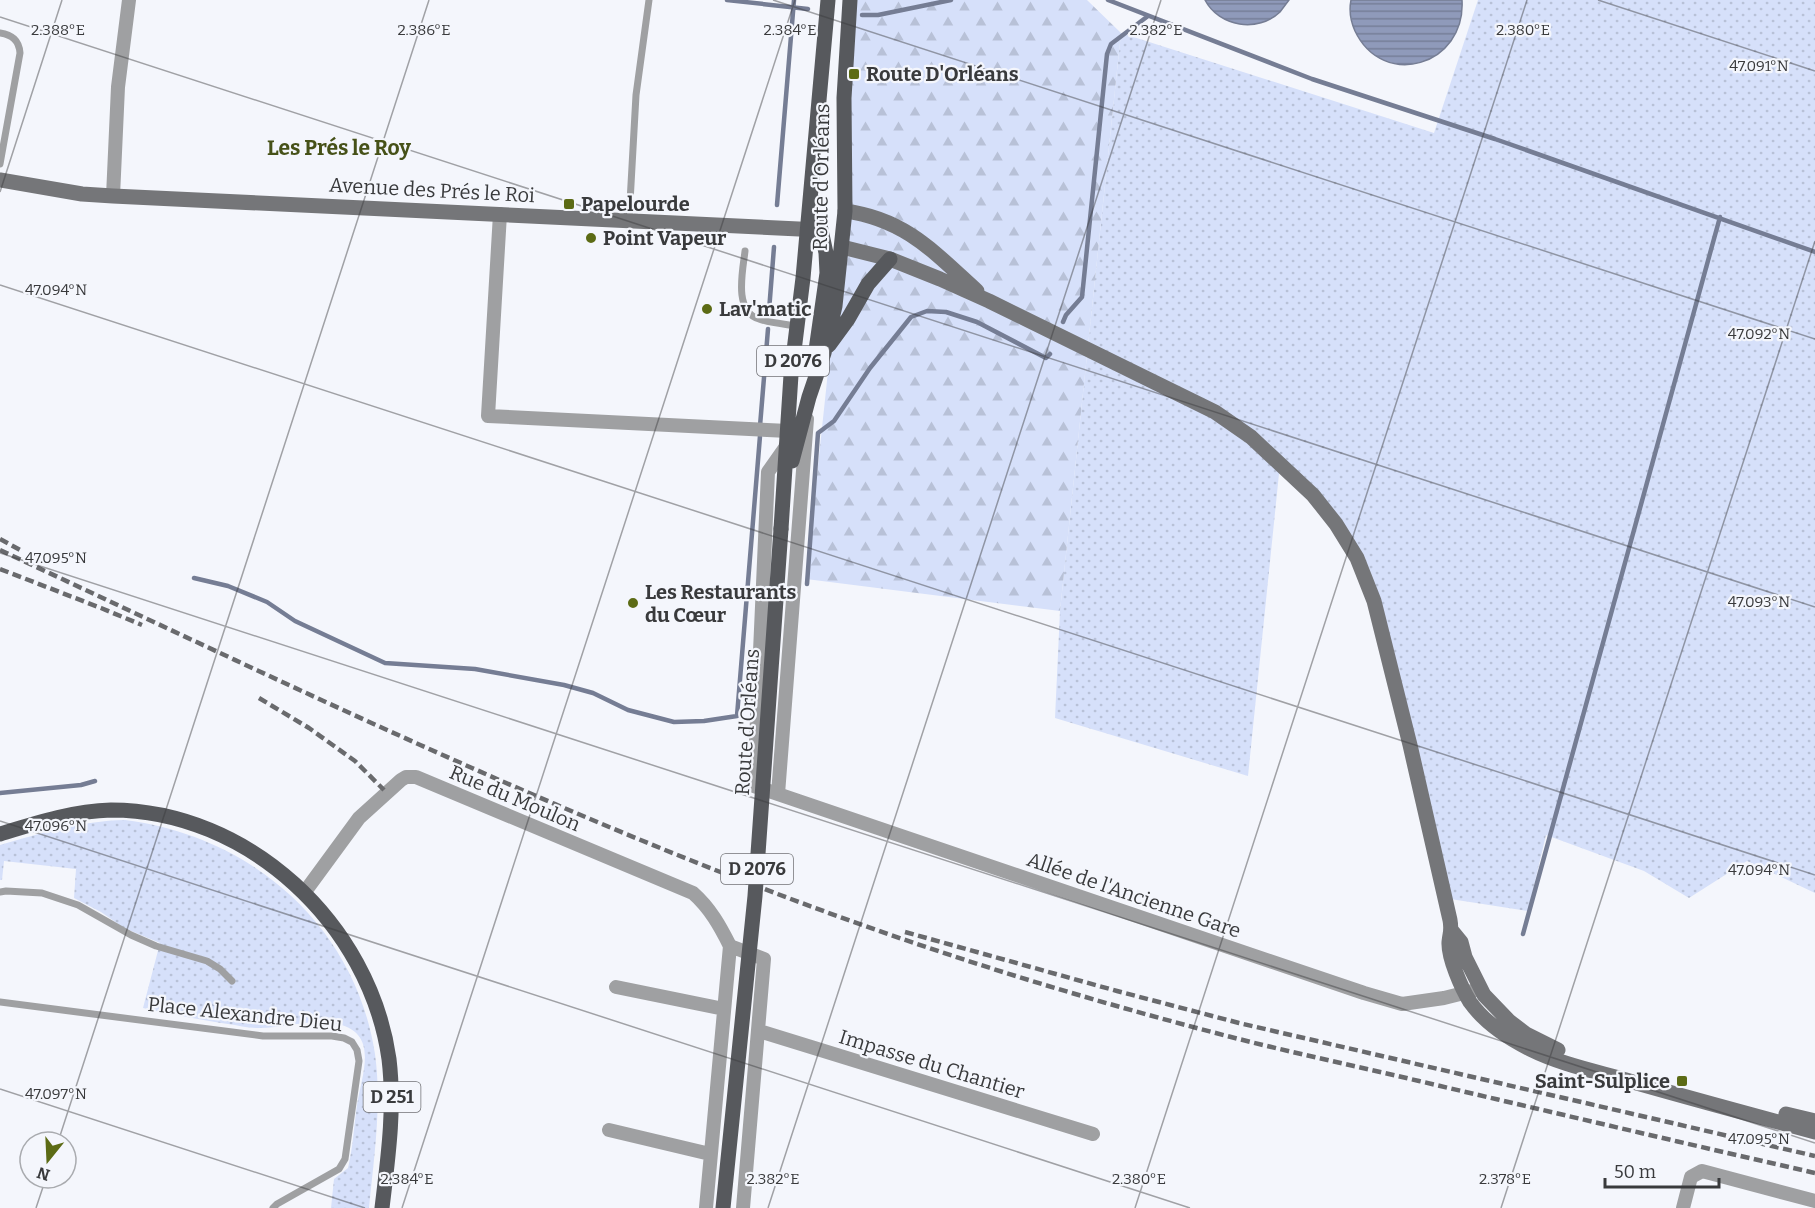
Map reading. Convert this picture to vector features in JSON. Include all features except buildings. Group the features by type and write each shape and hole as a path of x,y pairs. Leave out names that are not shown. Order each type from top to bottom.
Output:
{"main road":[{"name":"Route d'Orléans","path":"723,1208 755,896 791,375 803,278 814,230 811,188 828,0"},
{"name":"Route d'Orléans","path":"784,493 835,306 845,211 844,98 850,0"},
{"name":"Avenue des Prés le Roi","path":"0,180 82,194 112,196 814,230"},
{"path":"988,301 912,234 892,223 845,211 814,230 842,247 890,259 988,301 1215,412 1251,437 1313,495 1336,524 1358,558 1374,601 1410,745 1452,931 1461,942 1484,995 1509,1021 1550,1048 1712,1097 1815,1121"},
{"name":"D 2076","path":"809,397 827,273 826,253 814,230"},
{"name":"D 2076","path":"824,353 848,319 868,284 890,259"},
{"name":"D 251","path":"0,834 43,821 89,812 151,813 189,823 248,849 279,870 304,893 349,949 369,988 383,1032 388,1057 392,1104 382,1208"},
{"path":"1452,931 1449,943 1458,978 1472,1004 1490,1024 1532,1051 1710,1105 1815,1132"}],"street":[{"path":"112,196 118,87 129,0"},
{"path":"500,214 488,417 787,438"},
{"path":"778,794 809,397"},
{"name":"Allée de l'Ancienne Gare","path":"787,438 768,472 754,786 882,831 1402,1004 1465,993 1480,988"},
{"name":"Rue du Moulon","path":"304,893 359,818 401,780 410,776 693,893 711,912 730,946"},
{"path":"706,1208 730,946 764,959 743,1208"},
{"path":"616,987 724,1009"},
{"name":"Impasse du Chantier","path":"759,1031 1093,1134"},
{"path":"609,1130 710,1154"},
{"path":"1683,1208 1691,1177 1702,1172 1815,1201"}],"lane":[{"path":"629,220 636,95 649,0"},
{"path":"0,33 16,40 20,46 20,53 0,164"},
{"path":"746,251 741,296 747,310 756,319 797,326"},
{"path":"0,892 42,893 78,905 131,936 207,961 220,969 232,981"},
{"name":"Place Alexandre Dieu","path":"0,1002 263,1036 332,1036 352,1042 357,1050 359,1061 345,1159 339,1169 273,1208"}],"green space":[{"path":"850,0 1087,0 1121,33 1060,611 806,579 845,211"},
{"path":"1478,0 1815,0 1815,893 1747,861 1689,898 1644,871 1546,835 1528,911 1444,898 1357,558 1280,464 1248,776 1055,718 1060,611 1121,33 1434,133"},
{"path":"125,820 171,829 214,845 254,867 290,895 320,927 345,965 364,1008 377,1073 376,1131 369,1208 331,1208 334,1179 348,1168 352,1144 365,1055 358,1035 348,1028 333,1023 314,1022 253,1028 143,1008 160,943 124,928 101,912 74,898 76,869 4,861 2,880 0,880 0,845 77,825"}],"shaded area":[{"path":"1205,0 1289,0 1271,19 1250,25 1229,21 1220,16"},
{"path":"1351,0 1462,0 1460,23 1451,41 1437,54 1420,62 1402,65 1384,60 1368,49 1355,31 1351,20"}],"waterway":[{"path":"727,0 808,9"},
{"path":"777,205 794,0"},
{"path":"862,15 878,15 951,0"},
{"path":"1108,0 1312,79 1495,139 1815,252"},
{"path":"1063,322 1066,315 1082,297 1107,54 1111,44 1148,16"},
{"path":"1523,934 1720,217"},
{"path":"769,311 774,247"},
{"path":"807,584 818,433 834,421 870,368 911,317 927,311 946,312 977,322 1046,358 1050,354"},
{"path":"760,426 768,329"},
{"path":"194,578 228,586 267,602 295,621 385,663 475,669 564,685 593,693 628,710 674,722 704,721 737,716 760,436"},
{"path":"0,793 81,785 95,781"}],"railway":[{"path":"0,539 20,550"},
{"path":"0,550 329,703 550,802 774,893 888,934 1058,989 1231,1037 1815,1173"},
{"path":"0,569 142,625"},
{"path":"259,698 309,728 355,761 384,790"},
{"path":"905,932 1239,1023 1815,1156"}],"place":[{"name":"Route D'Orléans","path":"854,74"},
{"name":"Papelourde","path":"569,204"},
{"name":"Point Vapeur","path":"591,238"},
{"name":"Lav'matic","path":"707,309"},
{"name":"Les Restaurants du Cœur","path":"633,603"},
{"name":"Saint-Sulplice","path":"1682,1081"}],"district":[{"name":"Les Prés le Roy","path":"339,148"}]}
